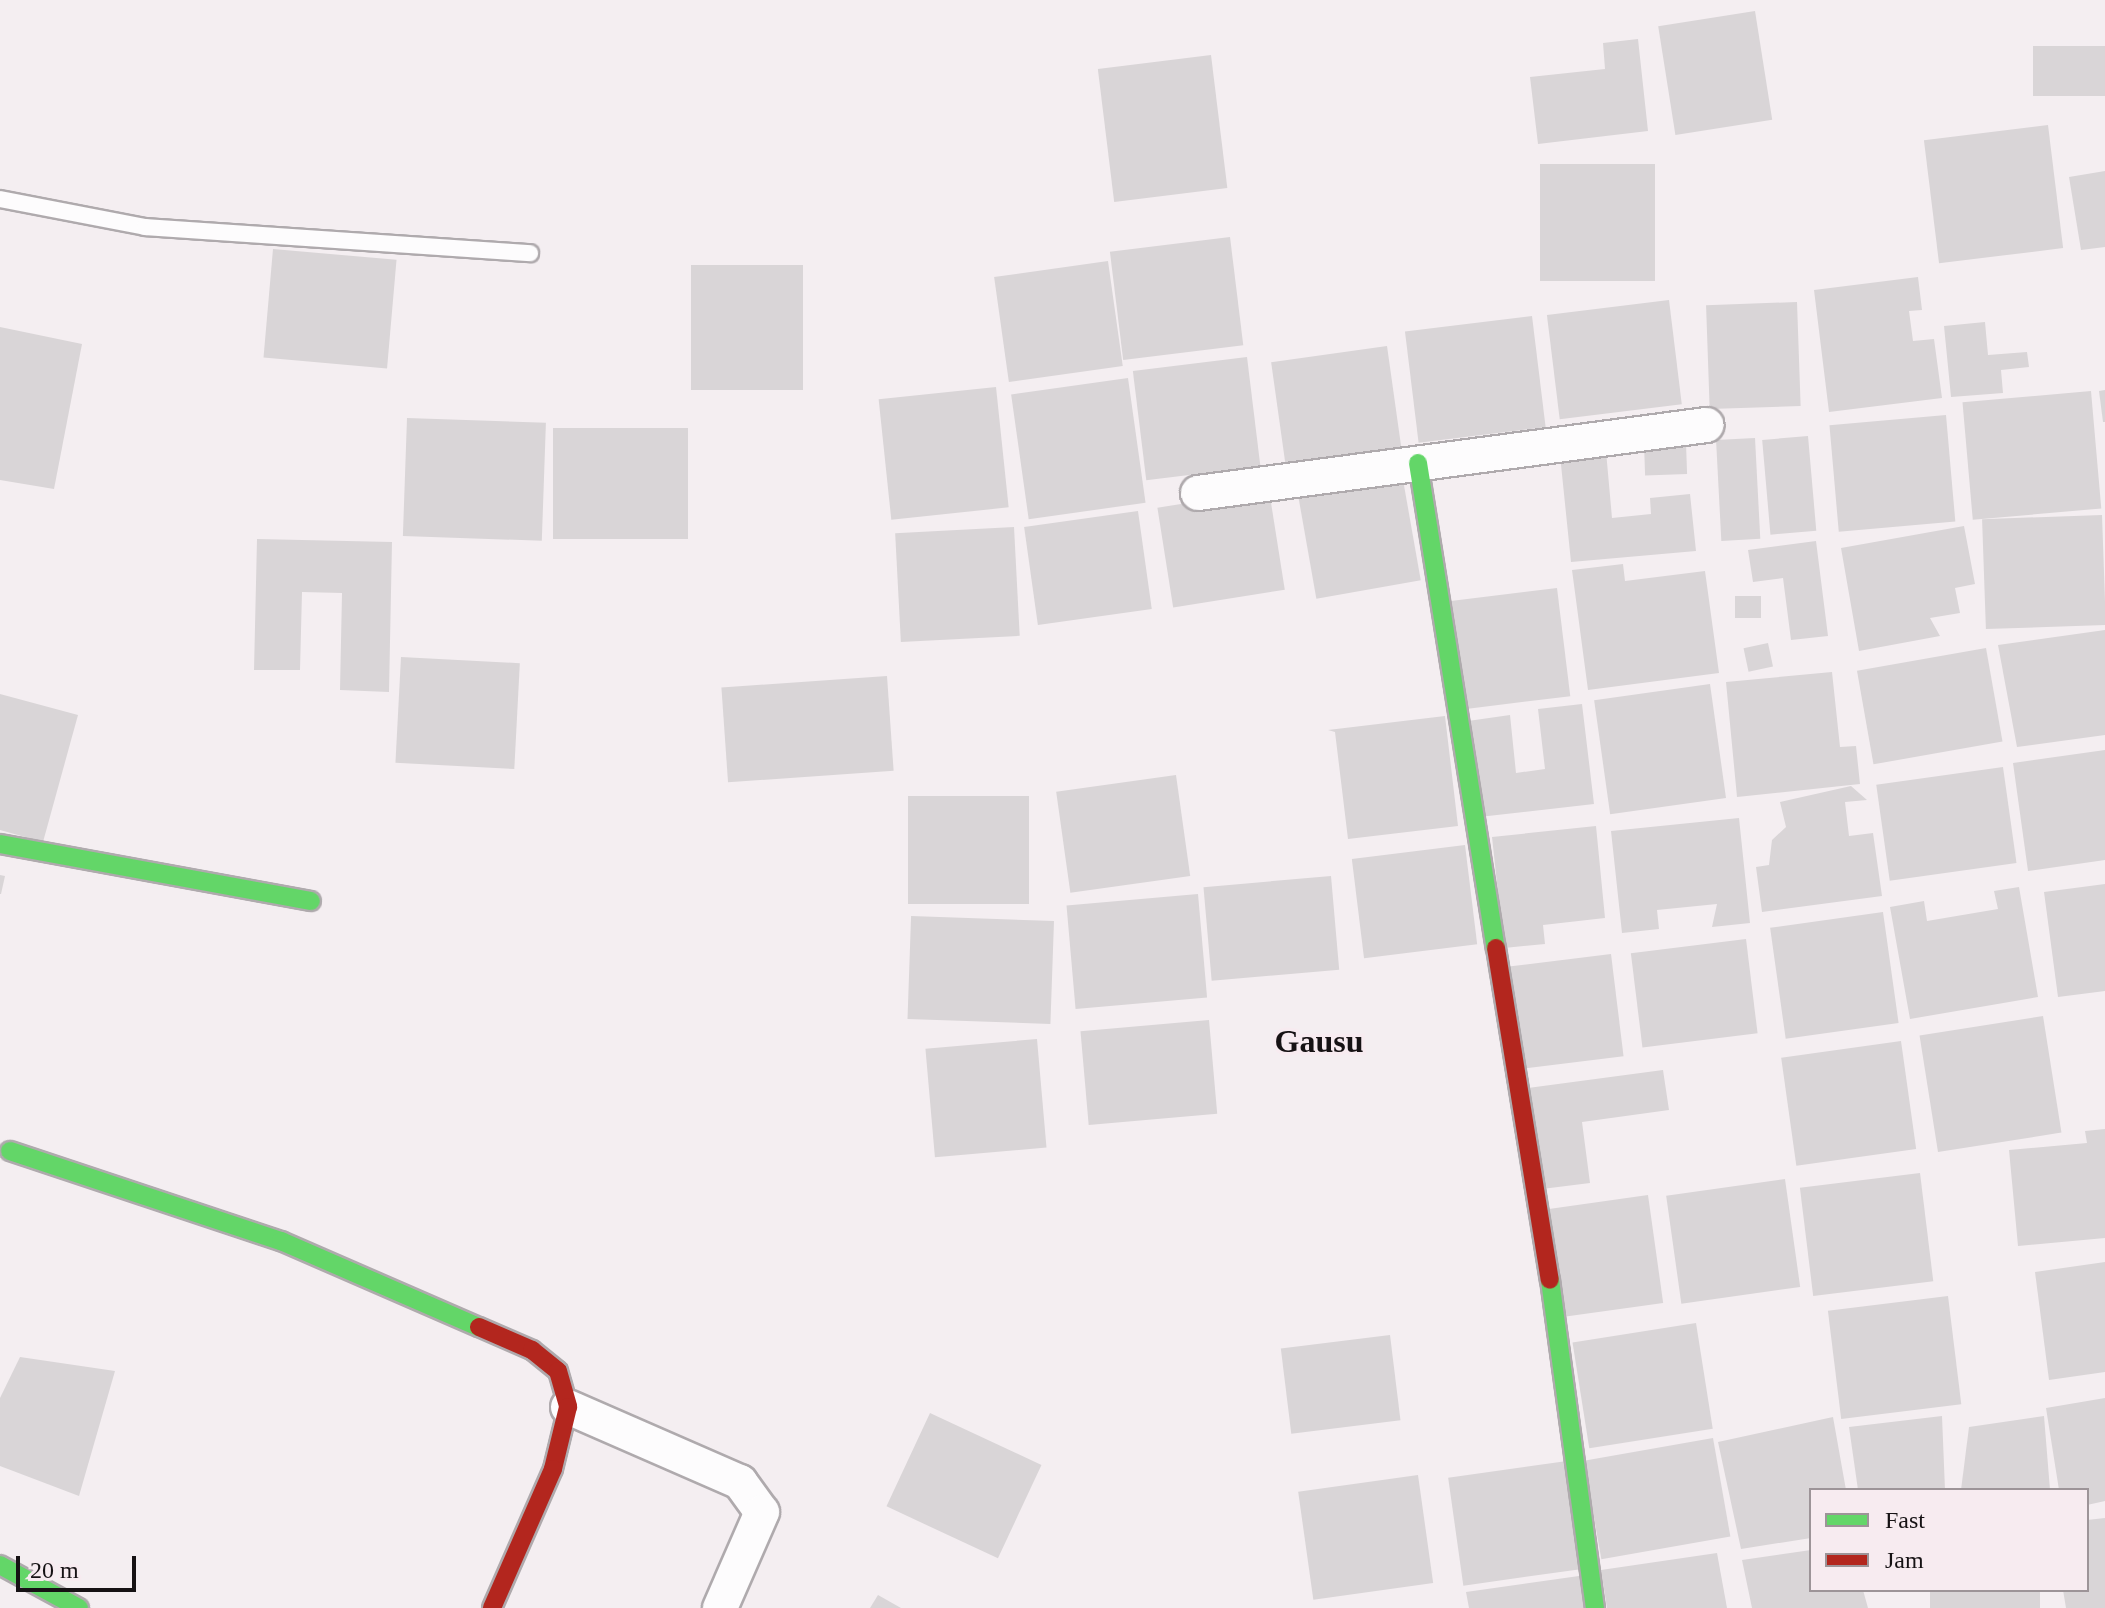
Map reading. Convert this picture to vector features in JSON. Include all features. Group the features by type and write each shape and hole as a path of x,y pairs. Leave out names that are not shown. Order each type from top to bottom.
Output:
{"street":[{"path":"1198,493 1706,425"},
{"path":"1418,463 1576,1445 1595,1608"},
{"path":"0,844 311,901"},
{"path":"10,1151 281,1241 532,1350 558,1371 568,1407 553,1469 492,1608"},
{"path":"568,1407 740,1482 762,1512 720,1608"},
{"path":"0,1565 79,1608"}],"lane":[{"path":"0,199 145,227 530,253"}],"building":[{"path":"1755,11 1772,120 1675,135 1658,26"},
{"path":"1638,39 1648,131 1538,144 1530,77 1605,69 1603,43"},
{"path":"2033,46 2105,46 2105,96 2033,96"},
{"path":"1211,55 1227,188 1114,202 1098,69"},
{"path":"2048,125 2063,248 1939,263 1924,140"},
{"path":"1540,164 1655,164 1655,281 1540,281"},
{"path":"2105,171 2105,247 2081,250 2069,177"},
{"path":"1230,237 1243,345 1123,360 1110,252"},
{"path":"273,249 397,260 387,368 264,358"},
{"path":"1108,261 1123,366 1009,382 994,277"},
{"path":"691,265 803,265 803,390 691,390"},
{"path":"1918,277 1922,310 1909,311 1913,341 1934,339 1942,398 1829,412 1814,290"},
{"path":"1669,300 1682,404 1560,419 1547,315"},
{"path":"1797,302 1801,406 1710,409 1706,305"},
{"path":"1532,316 1546,427 1419,443 1405,332"},
{"path":"1985,322 1988,355 2027,352 2029,367 2001,370 2003,393 1951,397 1944,326"},
{"path":"0,327 82,344 54,489 0,480"},
{"path":"1387,346 1403,461 1287,477 1271,362"},
{"path":"1247,357 1260,466 1146,480 1133,371"},
{"path":"1128,378 1146,503 1029,519 1011,394"},
{"path":"996,387 1009,507 891,520 879,399"},
{"path":"2105,390 2105,422 2103,422 2099,391"},
{"path":"2091,391 2101,509 1973,520 1962,402"},
{"path":"1946,415 1955,522 1839,532 1829,425"},
{"path":"407,418 546,423 542,541 403,536"},
{"path":"553,428 688,428 688,539 553,539"},
{"path":"1808,436 1816,531 1770,535 1762,440"},
{"path":"1755,438 1760,539 1721,541 1716,440"},
{"path":"1686,443 1687,474 1645,475 1644,444"},
{"path":"1606,451 1612,518 1651,514 1650,498 1690,494 1696,551 1571,562 1560,455"},
{"path":"1402,474 1421,580 1316,599 1298,492"},
{"path":"1269,490 1285,590 1173,607 1157,508"},
{"path":"1138,511 1152,609 1038,625 1024,527"},
{"path":"2102,515 2105,625 1986,629 1982,519"},
{"path":"1964,526 1975,584 1955,588 1960,613 1930,618 1940,636 1859,651 1841,548"},
{"path":"1014,527 1020,636 901,642 895,533"},
{"path":"257,539 392,542 389,692 340,690 342,593 302,592 300,670 254,670"},
{"path":"1816,541 1828,636 1791,640 1783,578 1753,582 1748,550"},
{"path":"1623,564 1625,581 1705,571 1719,673 1588,690 1572,570"},
{"path":"1557,588 1570,696 1460,710 1447,602"},
{"path":"1735,596 1761,596 1761,618 1735,618"},
{"path":"2105,630 2105,735 2017,747 1998,645"},
{"path":"1768,643 1773,666 1749,672 1744,648"},
{"path":"1986,648 2002,742 1873,764 1857,671"},
{"path":"401,657 520,663 514,769 395,763"},
{"path":"1832,672 1840,747 1856,746 1860,784 1737,797 1726,682"},
{"path":"887,676 894,771 728,782 721,688"},
{"path":"1710,684 1726,798 1610,814 1594,700"},
{"path":"0,694 78,715 43,842 0,830"},
{"path":"1582,704 1594,804 1479,817 1468,721 1510,715 1516,773 1545,769 1538,709"},
{"path":"1445,716 1458,826 1348,839 1335,732 1328,730"},
{"path":"2105,750 2105,860 2028,871 2013,763"},
{"path":"2003,767 2016,863 1890,881 1876,785"},
{"path":"1176,775 1190,876 1070,893 1056,792"},
{"path":"1851,786 1867,800 1845,802 1849,836 1873,833 1882,896 1762,912 1756,867 1769,865 1772,840 1786,827 1780,802"},
{"path":"908,796 1029,796 1029,904 908,904"},
{"path":"1739,818 1750,923 1712,927 1717,904 1657,910 1659,929 1622,933 1611,831"},
{"path":"1596,826 1605,918 1543,925 1545,944 1504,948 1492,837"},
{"path":"1465,845 1477,944 1364,958 1352,859"},
{"path":"0,875 5,876 1,894 0,894"},
{"path":"1331,876 1339,970 1212,981 1203,887"},
{"path":"2105,884 2105,991 2058,997 2044,892"},
{"path":"2019,887 2038,997 1910,1019 1890,907 1924,901 1927,921 1998,909 1994,891"},
{"path":"1198,894 1207,998 1076,1009 1067,906"},
{"path":"1883,912 1899,1023 1786,1039 1770,928"},
{"path":"911,916 1054,921 1050,1024 907,1019"},
{"path":"1746,939 1758,1033 1642,1047 1631,953"},
{"path":"1611,954 1624,1056 1521,1069 1509,967"},
{"path":"2043,1016 2061,1133 1938,1152 1920,1036"},
{"path":"1209,1020 1217,1114 1089,1125 1080,1031"},
{"path":"1037,1039 1046,1148 935,1157 925,1049"},
{"path":"1901,1041 1916,1149 1796,1166 1781,1058"},
{"path":"1663,1070 1669,1110 1582,1122 1590,1183 1542,1189 1528,1088"},
{"path":"2105,1129 2105,1238 2018,1246 2009,1150 2087,1143 2085,1131"},
{"path":"1920,1173 1933,1281 1813,1296 1800,1188"},
{"path":"1785,1179 1800,1287 1681,1304 1666,1196"},
{"path":"1648,1195 1663,1303 1564,1317 1549,1209"},
{"path":"2105,1262 2105,1372 2049,1380 2035,1272"},
{"path":"1948,1296 1961,1404 1841,1419 1828,1311"},
{"path":"1696,1323 1713,1429 1589,1448 1573,1343"},
{"path":"1390,1335 1400,1420 1291,1434 1281,1348"},
{"path":"20,1357 115,1371 79,1496 0,1466 0,1398"},
{"path":"2105,1398 2105,1501 2089,1505 2089,1488 2059,1488 2046,1408"},
{"path":"930,1413 1041,1465 998,1558 886,1506"},
{"path":"1942,1416 1945,1488 1858,1488 1849,1427"},
{"path":"2044,1416 2050,1488 1961,1488 1969,1427"},
{"path":"1833,1417 1846,1488 1809,1488 1809,1538 1741,1549 1718,1442"},
{"path":"1713,1438 1730,1536 1601,1559 1584,1461"},
{"path":"1567,1461 1582,1569 1463,1586 1448,1478"},
{"path":"1418,1475 1433,1583 1313,1600 1298,1492"},
{"path":"2105,1518 2105,1608 2066,1608 2063,1592 2089,1592 2089,1520"},
{"path":"1809,1550 1809,1592 1864,1592 1868,1608 1752,1608 1742,1560"},
{"path":"1717,1553 1727,1608 1607,1608 1601,1570"},
{"path":"1586,1575 1591,1608 1469,1608 1466,1592"},
{"path":"1930,1592 2040,1592 2040,1608 1930,1608"},
{"path":"878,1595 901,1608 870,1608"}],"traffic: fast":[{"path":"1418,463 1496,948"},
{"path":"0,844 311,901"},
{"path":"10,1151 281,1241 479,1327"},
{"path":"1550,1280 1595,1608"},
{"path":"0,1565 79,1608"}],"traffic: jam":[{"path":"1496,948 1550,1280"},
{"path":"479,1327 532,1350 558,1371 568,1407 553,1469 492,1608"}],"district":[{"name":"Gausu","path":"1319,1041"}]}
